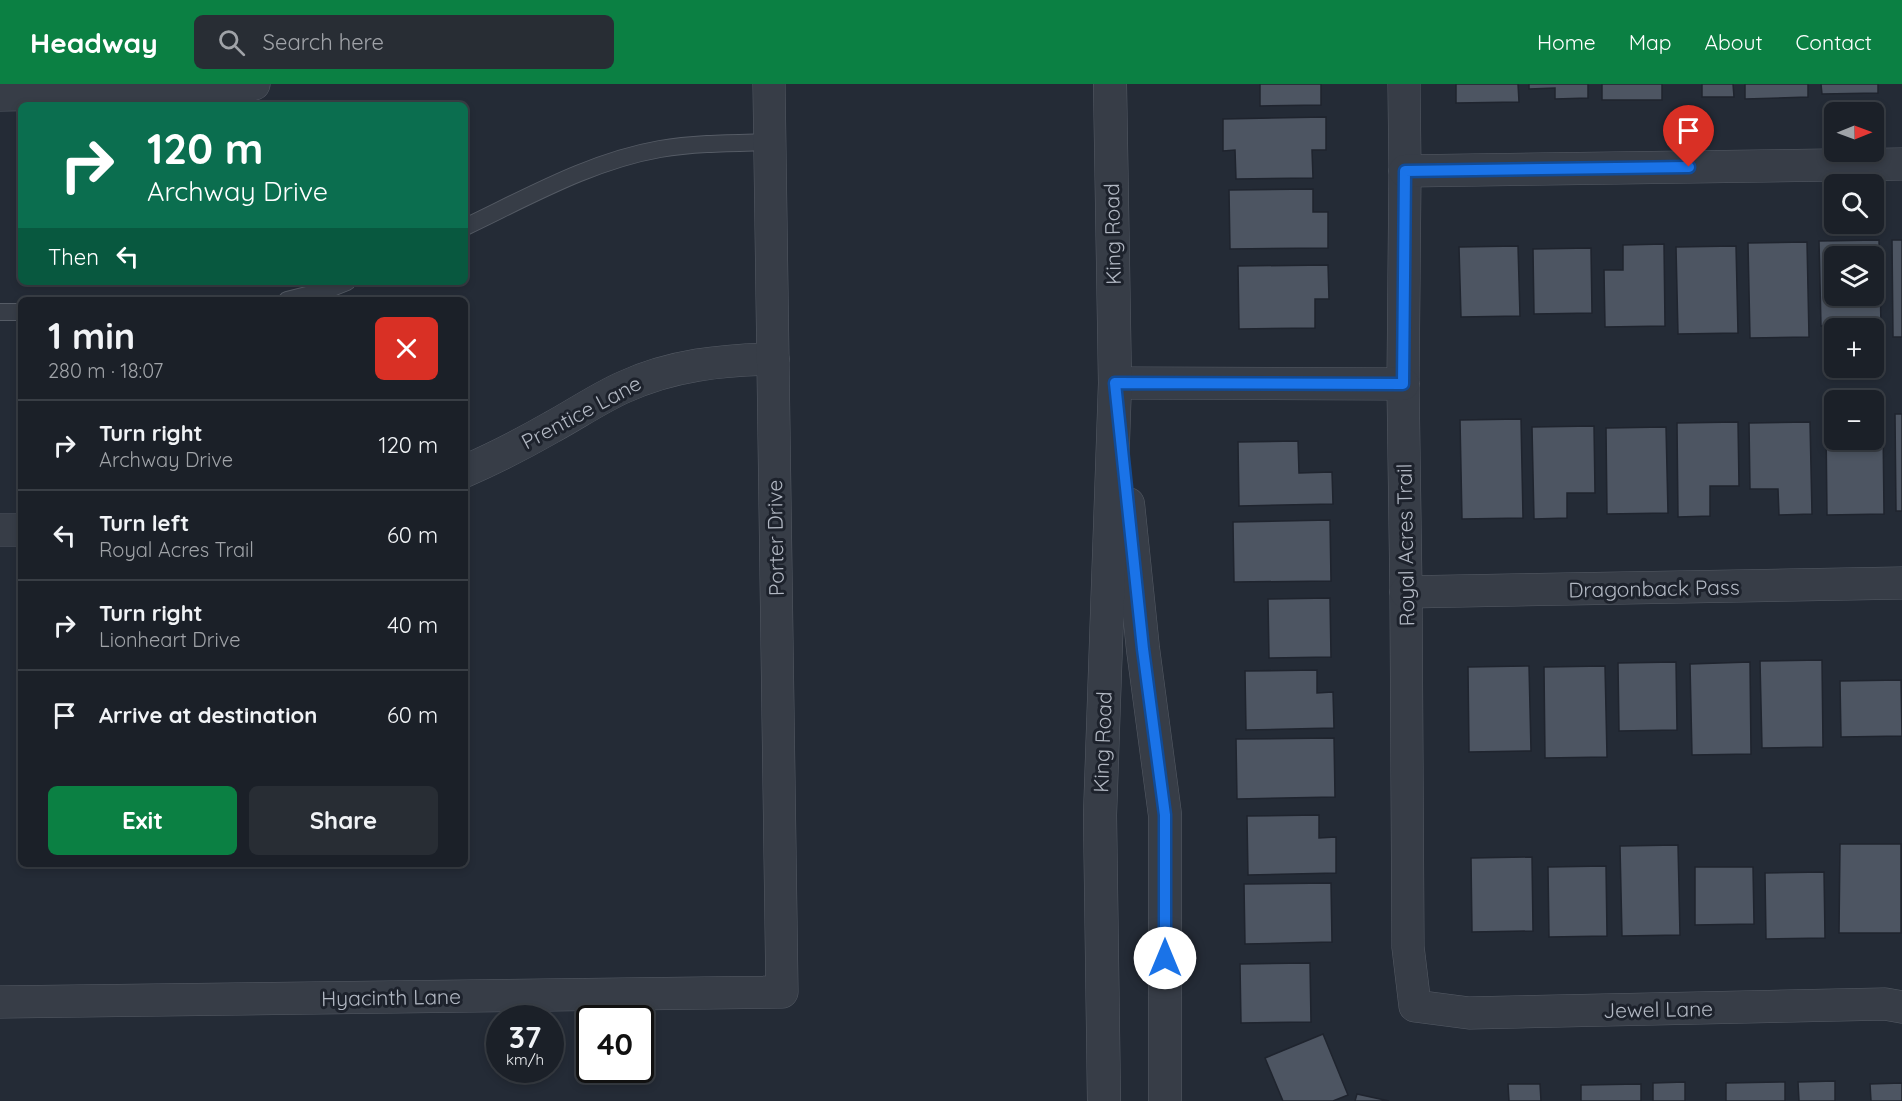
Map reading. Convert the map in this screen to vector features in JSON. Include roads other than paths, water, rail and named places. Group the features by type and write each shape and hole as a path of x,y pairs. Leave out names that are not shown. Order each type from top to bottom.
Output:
{"street":[{"path":"0,95 218,91 254,84"},
{"name":"Porter Drive","path":"769,84 782,992"},
{"name":"King Road","path":"1104,1101 1100,815 1115,383 1110,84"},
{"name":"Royal Acres Trail","path":"1404,84 1403,384 1408,947 1415,1006"},
{"path":"1405,171 1902,164"},
{"name":"Prentice Lane","path":"468,470 509,450 625,386 654,375 715,361 773,359"},
{"path":"1115,383 1403,384"},
{"name":"King Road","path":"1115,383 1143,649 1165,815 1165,1101"},
{"path":"0,530 18,530"},
{"name":"Dragonback Pass","path":"1406,592 1902,583"},
{"name":"Hyacinth Lane","path":"0,1002 782,992"},
{"name":"Jewel Lane","path":"1415,1006 1469,1013 1874,1004 1902,1007"}],"lane":[{"path":"468,226 596,166 626,157 660,149 694,145 770,142"},
{"path":"299,297 340,285"},
{"path":"0,312 18,312"}]}
